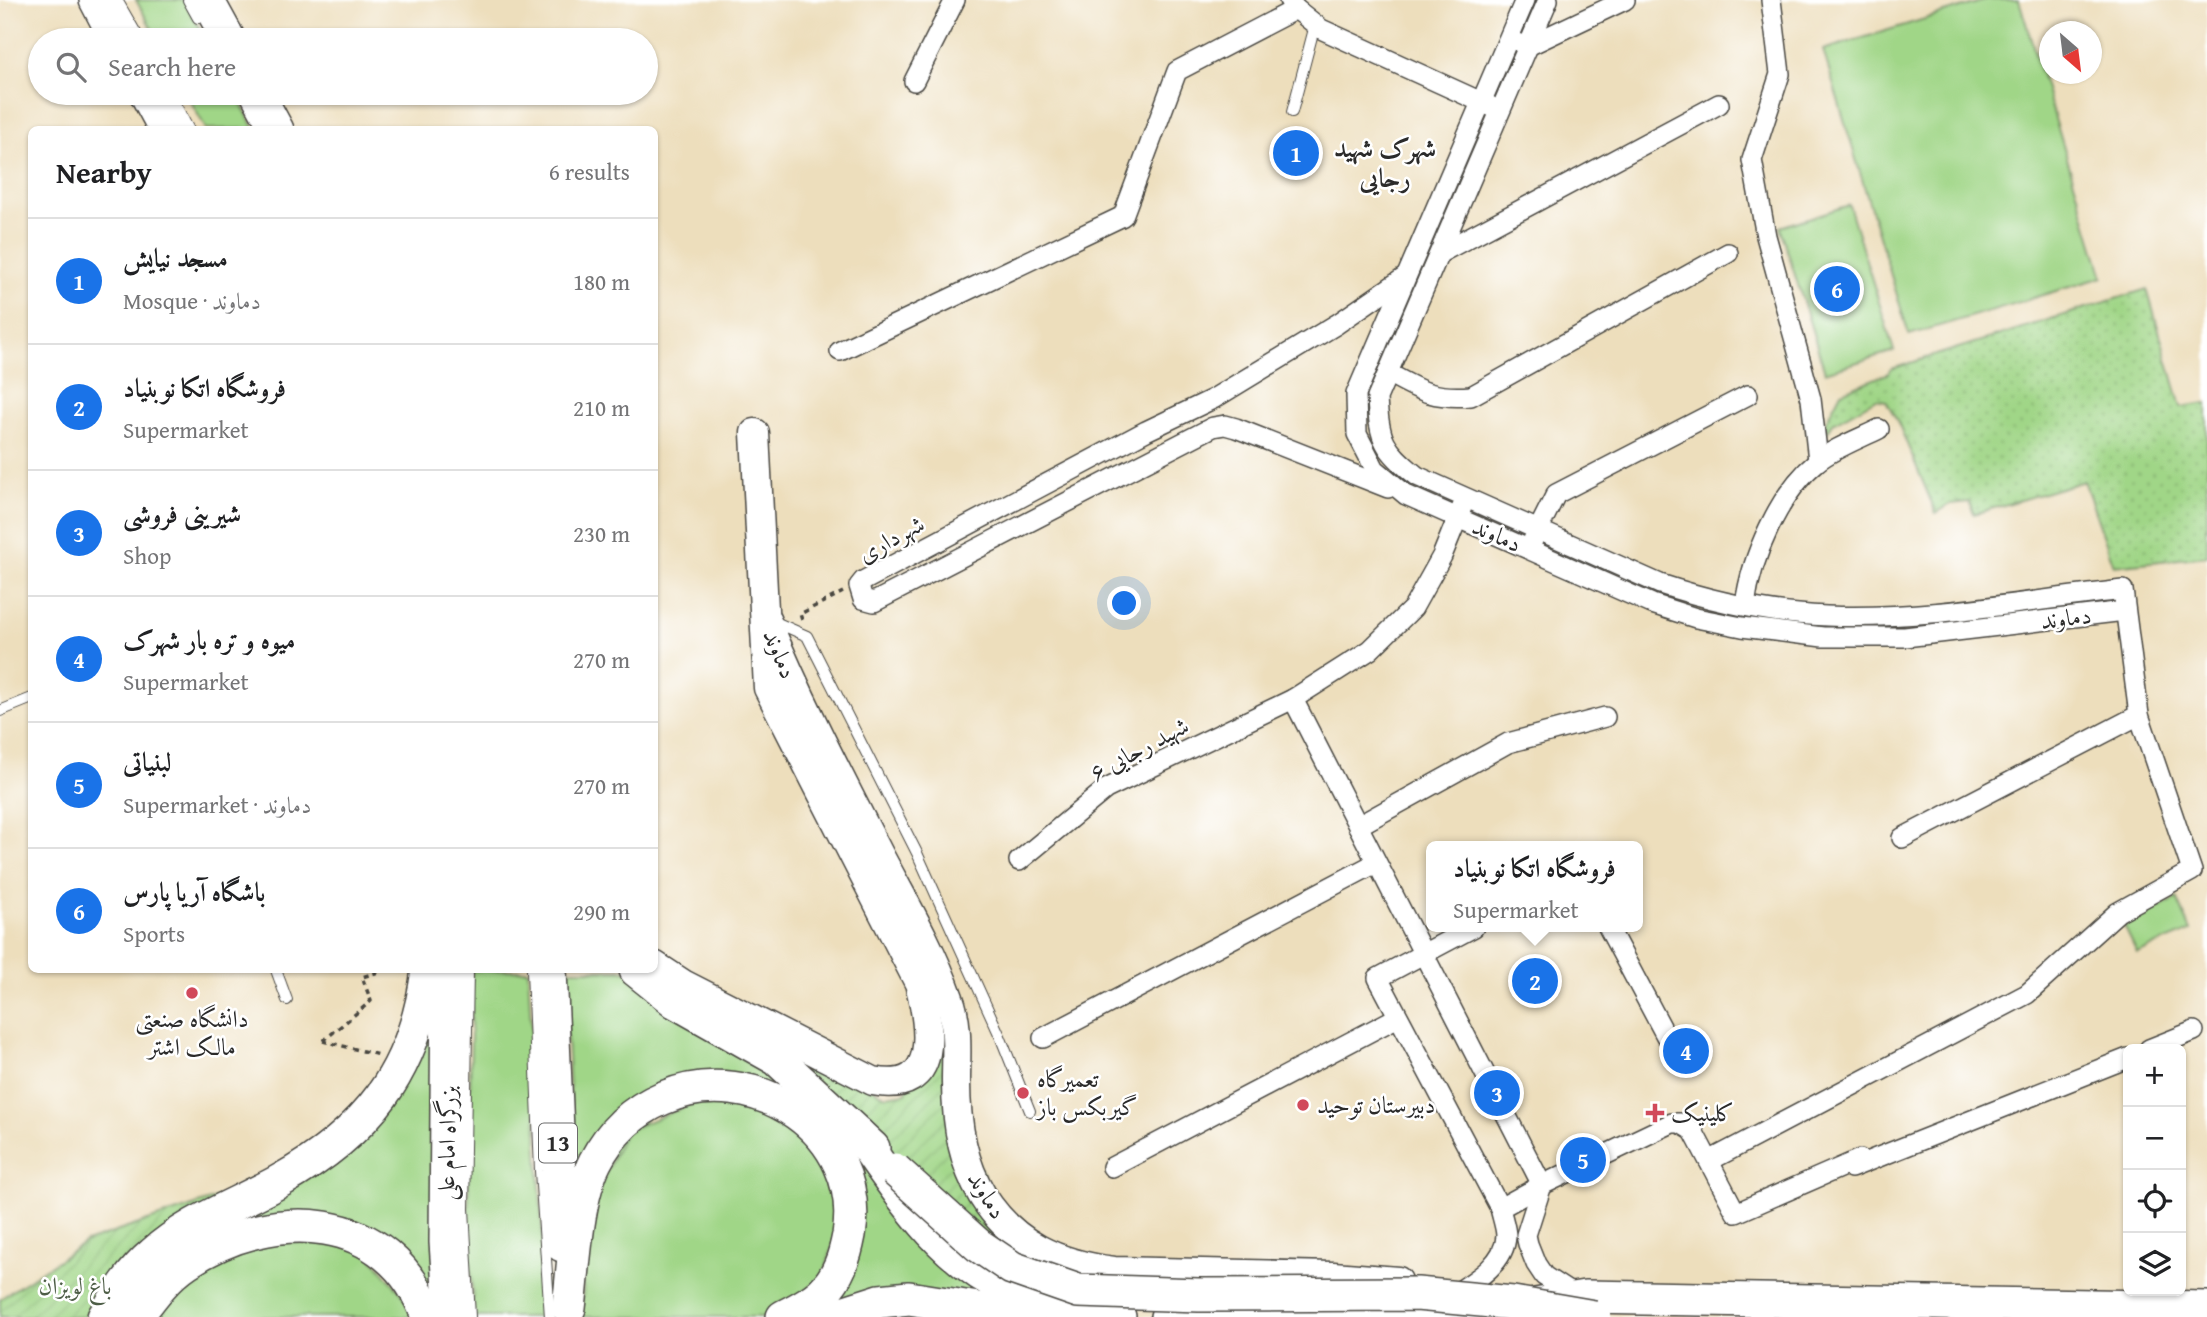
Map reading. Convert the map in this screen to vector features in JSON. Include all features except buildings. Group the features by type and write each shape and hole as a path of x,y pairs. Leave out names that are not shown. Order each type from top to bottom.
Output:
{"highway":[{"path":"96,0 111,28"},
{"path":"152,105 164,126"},
{"path":"263,105 274,126"},
{"path":"104,1317 133,1273 153,1253 176,1236 279,1181 323,1154 349,1134 374,1108 402,1062 415,1029 428,973"},
{"name":"بزرگراه امام علی","path":"449,973 446,1230 451,1317"},
{"name":"13","path":"550,973 563,1314"},
{"path":"640,973 676,1002 777,1059 978,1245 1012,1268 1078,1291 1199,1295 1417,1294 1513,1303 2207,1308"},
{"path":"563,1314 587,1185 594,1164 605,1145 629,1118 654,1102 686,1090 720,1086 758,1092 805,1120 837,1161 849,1195 850,1225 839,1270 823,1293 783,1317"},
{"path":"858,1134 925,1226 950,1251 977,1271 1009,1289 1042,1301 1119,1317"},
{"path":"136,1317 156,1291 186,1263 233,1238 294,1226 349,1233 381,1250 408,1277 423,1302 428,1317"},
{"path":"830,1317 880,1301 909,1298 1028,1317"},
{"path":"1167,1317 1483,1312 1585,1304"}],"main road":[{"name":"دماوند","path":"658,968 683,984 873,1081 885,1084 899,1082 922,1066 929,1031 919,983 768,688 755,433"},
{"name":"دماوند","path":"765,617 792,682 917,927 950,1001 955,1025 957,1105 962,1144 982,1194 1004,1223 1041,1251 1088,1268 1346,1277 1525,1295 1585,1304"}],"street":[{"path":"914,81 955,0"},
{"name":"دماوند","path":"1525,0 1356,394 1357,434 1375,469 1406,495 1652,604 1696,618 1742,627 1823,637 1905,637 2125,611 2123,590 1904,615 1825,616 1745,606 1702,597 1660,583 1417,476 1392,456 1379,429 1377,398 1548,0"},
{"path":"1509,38 1528,46 1625,0"},
{"path":"1771,0 1780,74 1752,160 1766,236 1811,399 1818,460"},
{"path":"840,351 1123,216 1177,71 1293,5 1315,24 1501,111"},
{"path":"1440,253 1719,104"},
{"path":"1388,373 1419,390 1445,398 1471,396 1728,253"},
{"name":"شهرداری","path":"1225,425 1213,427 1158,454 874,602 861,597 859,586 863,581 1146,431 1213,399 1337,324 1406,276"},
{"path":"1529,549 1556,494 1748,395"},
{"path":"1213,399 1225,425 1406,495"},
{"path":"1745,606 1753,570 1780,505 1799,479 1818,460 1879,429"},
{"path":"1146,431 1158,454"},
{"name":"شهید رجایی ۶","path":"1019,860 1107,789 1293,699 1370,650 1413,608 1442,556 1466,498"},
{"path":"1709,1161 2027,994 2118,912 2192,871 2139,715 2125,611"},
{"path":"1293,699 1542,1185 1526,1235 1536,1264 1544,1276 1585,1304"},
{"path":"1902,838 2139,715"},
{"path":"1358,826 1508,743 1605,717"},
{"path":"1042,1038 1377,863"},
{"path":"1426,1313 1488,1271 1506,1238 1500,1208 1378,978 1465,932"},
{"path":"1611,932 1666,1036"},
{"path":"1112,1167 1398,1017"},
{"path":"2162,1044 2194,1031"},
{"path":"1736,1213 2123,1060"},
{"path":"1500,1208 1672,1123 1680,1123 1693,1131 1736,1213"},
{"path":"1736,1213 1860,1159"}],"lane":[{"path":"117,0 133,28"},
{"path":"188,0 214,23"},
{"path":"1292,112 1315,24"},
{"path":"175,105 187,126"},
{"path":"765,617 807,636 917,853 1000,1036 1030,1111"},
{"path":"0,712 28,700"},
{"path":"277,973 287,1000"},
{"path":"468,973 464,1209 470,1317"},
{"path":"532,973 541,1192 563,1314"}],"path":[{"path":"807,636 800,614 863,581"},
{"path":"375,973 362,977 371,1001 323,1041 402,1062"}],"green space":[{"path":"136,0 184,0 199,28 151,28"},
{"path":"1987,0 2019,0 2039,66 2039,84 2044,84 2103,277 1909,335 1823,50"},
{"path":"193,105 242,105 253,126 204,126"},
{"path":"1849,205 1894,351 1825,372 1780,227"},
{"path":"2147,289 2181,407 2207,403 2207,556 2114,566 2084,481 1974,514 1969,502 1951,504 1936,513 1897,420 1886,401 1876,399 1833,423 1828,431 1825,423 1841,392 1889,373 1891,369"},
{"path":"2177,898 2191,931 2137,953 2124,926"},
{"path":"472,973 528,973 547,1317 474,1317 468,1226"},
{"path":"563,973 629,973 815,1104 1009,1309 806,1317 851,1258 822,1125 676,1084 576,1195"},
{"path":"654,973 886,1096 906,1093 938,988 951,1108 1029,1268"},
{"path":"436,987 437,1317 380,1239 199,1233 330,1160"},
{"path":"721,1092 810,1135 843,1213 823,1278 770,1317 581,1317 589,1210 625,1131"},
{"name":"باغ لویزان","path":"237,1191 92,1317 0,1317 0,1299 86,1242"},
{"path":"262,1240 363,1247 421,1317 148,1317 187,1275"}],"place":[{"name":"مسجد نیایش","path":"1296,153"},
{"name":"باشگاه آریا پارس","path":"1837,289"},
{"name":"فروشگاه اتکا نوبنیاد","path":"1535,981"},
{"name":"دانشگاه صنعتی مالک اشتر","path":"192,993"},
{"name":"میوه و تره بار شهرک","path":"1686,1051"},
{"name":"تعمیرگاه گیربکس باز","path":"1023,1093"},
{"name":"شیرینی فروشی","path":"1497,1093"},
{"name":"دبیرستان توحید","path":"1303,1105"},
{"name":"کلینیک","path":"1655,1113"},
{"name":"لبنیاتی","path":"1583,1160"}],"district":[{"name":"شهرک شهید رجایی","path":"1385,163"}]}
